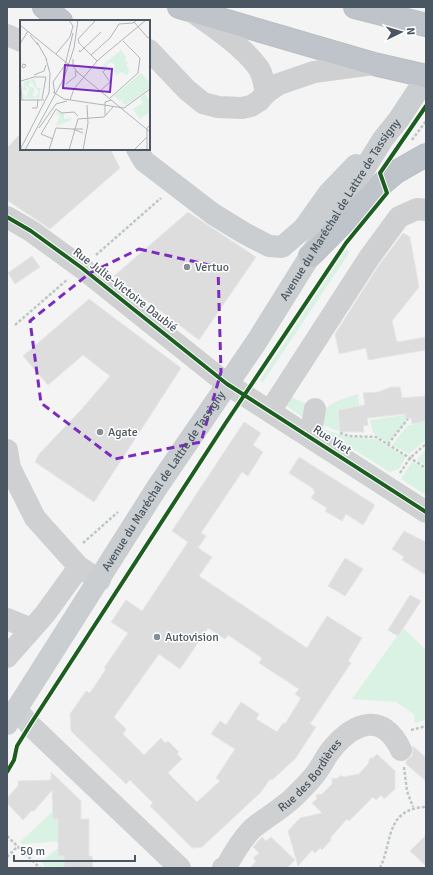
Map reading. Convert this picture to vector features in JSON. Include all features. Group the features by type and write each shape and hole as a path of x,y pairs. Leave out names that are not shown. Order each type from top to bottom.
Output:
{"highway":[{"path":"44,7 60,20"},
{"path":"355,7 426,25"},
{"path":"187,10 374,64 426,77"},
{"path":"310,256 384,182 396,172 426,155"}],"main road":[{"name":"Avenue du Maréchal de Lattre de Tassigny","path":"12,717 158,486 227,384 310,256 383,139 399,120 426,77"},
{"path":"138,150 144,161 213,214 269,246 282,247 304,228 329,193 383,139"}],"street":[{"path":"187,10 223,33 258,66 264,81 266,93"},
{"path":"7,35 20,41"},
{"path":"150,51 186,90 203,103 218,107 242,108 251,106 279,84 314,72 374,64"},
{"path":"270,411 369,258 399,217 417,208 426,210"},
{"name":"Rue Julie-Victoire Daubié","path":"7,217 31,231 82,268 227,384"},
{"name":"Rue Viet","path":"227,384 270,411 312,423 389,488 426,512"},
{"path":"8,463 35,518 74,561 100,580"},
{"path":"7,657 46,614 74,561"},
{"path":"7,619 31,630"},
{"path":"12,717 30,725 180,868"},
{"name":"Rue des Bordières","path":"225,868 238,846 252,829 284,808 313,778 330,751 344,735 359,726 372,725 386,728 395,738 401,750"}],"path":[{"path":"388,444 408,419"},
{"path":"312,423 349,436 376,437 426,468"},
{"path":"389,488 410,458 426,444"},
{"path":"74,561 122,506"},
{"path":"401,750 407,791 413,807"},
{"path":"380,868 395,821 413,807 426,807"},
{"path":"7,836 40,868"},
{"path":"7,857 18,846"}],"highlighted area":[{"path":"139,249 218,267 221,372 201,442 115,459 41,403 30,321 90,273"}],"green space":[{"path":"346,249 350,252 263,382 260,380"},
{"path":"358,394 359,406 337,410 340,432 323,425 324,409 337,401"},
{"path":"289,396 309,405 307,420 285,405"},
{"path":"405,415 406,422 389,441 387,442 373,433 370,420"},
{"path":"426,421 426,440 409,454 392,445 407,426"},
{"path":"319,428 348,437 376,439 406,457 399,469 390,472"},
{"path":"426,448 426,466 417,460"},
{"path":"412,462 426,469 426,495 401,479"},
{"path":"403,628 426,650 426,720 415,723 414,714 396,702 352,699"},
{"path":"53,811 53,819 59,819 61,841 23,844 20,842"},
{"path":"58,848 58,856 64,856 64,868 46,868 41,862"}],"building":[{"path":"20,134 20,150 111,150 120,168 50,229 7,200 7,148"},
{"name":"Vertuo","path":"188,212 256,257 199,340 114,276"},
{"path":"403,233 410,237 419,287 392,321 397,342 426,337 426,350 368,360 366,348 339,354 335,334 379,265"},
{"path":"32,256 40,267 15,284 8,273"},
{"path":"89,299 181,368 94,502 35,462 39,454 81,410 110,376 83,355 48,385 23,356"},
{"path":"391,387 400,387 402,398 426,396 426,421 412,424 411,418 406,419 405,414 367,418 368,425 363,426 364,432 340,432 338,410 365,405 363,393 378,392"},
{"path":"244,422 261,433 253,445 263,452 248,476 242,472 201,533 206,536 198,548 212,557 199,576 307,648 327,616 362,638 348,661 351,663 310,724 316,727 295,759 272,780 270,779 261,792 202,847 192,848 150,806 153,803 130,780 126,784 71,731 70,714 86,691 90,693 106,669 104,668 128,633 111,622 126,600 142,611 188,542 172,531","holes":["208,628 225,639 228,635 262,658 259,663 299,689 295,694 301,698 285,724 283,723 277,732 256,719 259,714 241,702 226,725 220,721 211,734 235,749 216,778 220,781 197,802 168,773 182,759 177,754 179,752 168,741 165,743 161,738 144,755 123,734 126,729 114,717 159,654 180,669"]},
{"path":"299,457 375,505 363,525 346,514 342,521 325,511 327,508 311,498 315,492 313,490 314,489 289,473"},
{"path":"404,531 426,542 426,575 402,560 404,557 392,549"},
{"path":"345,558 363,569 345,596 328,586"},
{"path":"410,595 421,601 398,636 388,630"},
{"path":"413,746 426,758 426,781 406,764 406,761 412,756"},
{"path":"377,754 395,771 395,789 384,799 381,795 376,800 373,797 349,821 347,819 330,838 331,840 322,850 320,848 315,853 312,850 298,866 288,831 300,818 322,813 312,803 317,799 316,795 322,794 332,784 332,778 336,779 341,775 343,777 359,774 368,764 370,758 373,758"},
{"path":"51,772 81,801 81,819 89,819 89,856 92,856 93,868 64,868 64,856 58,856 58,819 53,819 52,790 34,811 31,811 23,820 7,803 7,798 18,786 18,781 51,780"},
{"path":"426,835 426,866 410,851"},
{"path":"262,837 266,841 271,837 295,860 287,868 250,868 256,861 253,858 259,853 253,847"}],"cycle path":[{"path":"7,772 14,760 17,746 30,725 225,424 346,243 387,193 380,173 426,106"},
{"path":"7,217 31,231 82,268 227,384 426,512"}],"place":[{"name":"Vertuo","path":"187,267"},
{"name":"Agate","path":"100,432"},
{"name":"Autovision","path":"157,637"}]}
